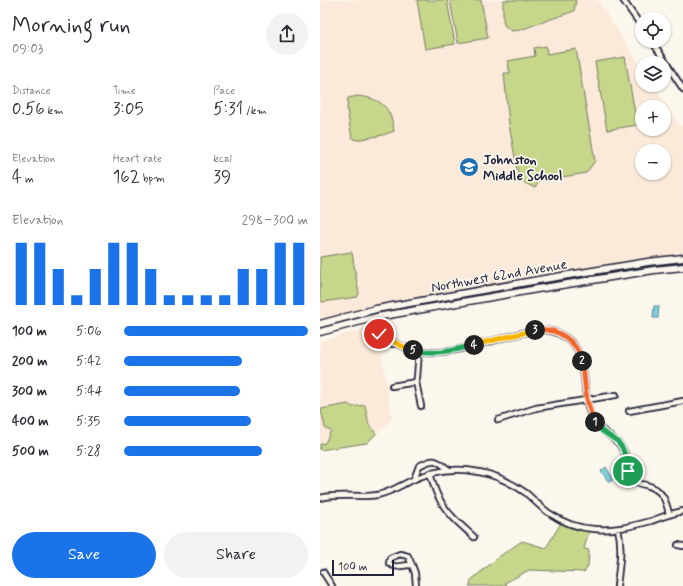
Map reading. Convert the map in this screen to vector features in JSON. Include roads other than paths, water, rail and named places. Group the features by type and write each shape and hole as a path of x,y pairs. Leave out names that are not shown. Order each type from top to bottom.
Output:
{"street":[{"path":"623,0 635,17"},
{"path":"657,48 683,89"},
{"name":"Northwest 62nd Avenue","path":"320,324 376,309 414,302 544,279 648,262 683,258"},
{"name":"Northwest 62nd Avenue","path":"320,332 377,317 543,288 654,270 683,267"},
{"path":"396,344 410,349 433,353 447,352 542,329 555,332 567,338 580,354 583,367 586,399 590,414 602,431 617,441 622,447 627,460 630,476 635,482 654,488 660,492 665,499 669,514"},
{"path":"419,351 418,378 416,382 421,406"},
{"path":"392,386 416,382"},
{"path":"498,420 536,408 616,394"},
{"path":"629,411 683,401"},
{"path":"414,479 419,466 429,460 439,462 449,470"},
{"path":"320,498 334,495 362,496 379,494 395,489 430,473 460,470 480,472 501,479 519,488 550,514 576,526 595,529 618,529 681,511"},
{"path":"430,473 436,492 444,508 474,537"},
{"path":"617,586 621,554 618,529"},
{"path":"412,565 406,564 398,567 392,566 389,563 390,558 400,554 408,556 412,565 415,573 416,586"},
{"path":"323,572 332,586"}],"water":[{"path":"654,306 659,306 658,318 653,318"},
{"path":"606,467 612,477 612,481 608,481 601,471"}],"place":[{"name":"Johnston Middle School","path":"469,167"}]}
